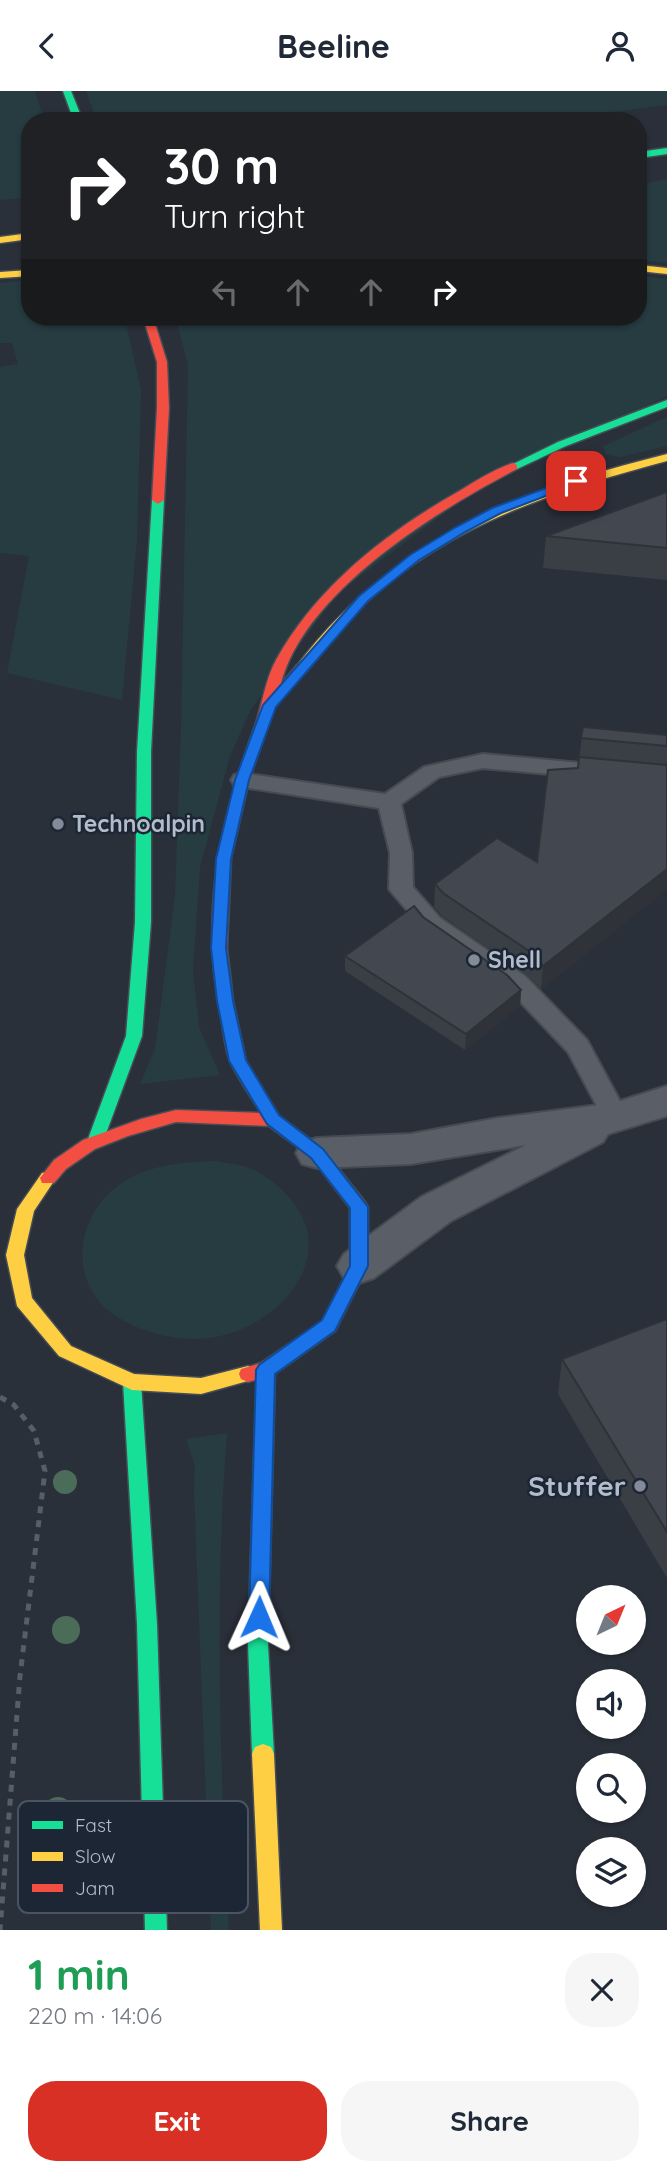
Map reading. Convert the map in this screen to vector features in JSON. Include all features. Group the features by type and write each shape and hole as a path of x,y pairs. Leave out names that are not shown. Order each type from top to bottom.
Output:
{"main road":[{"path":"67,91 75,112"},
{"path":"647,154 667,151"},
{"path":"0,240 21,237"},
{"path":"647,269 667,271"},
{"path":"0,275 21,274"},
{"path":"96,1139 134,1036 143,922 144,752 163,408 162,362 151,326"},
{"path":"273,1120 176,1116 96,1139 54,1170 26,1209 15,1255 12,1305 65,1351 132,1382 201,1386 266,1370 329,1326 359,1266 359,1207 317,1153 273,1120 238,1061 225,1001 219,948 224,859 242,780 282,662 326,599 370,560 425,519 474,488 572,439 667,403"},
{"path":"269,705 363,599 415,558 449,536 496,510 559,486 667,457"},
{"path":"266,1370 258,1644 271,1930"},
{"path":"132,1382 147,1624 152,1801"}],"street":[{"path":"359,1266 436,1209 616,1118 667,1101"},
{"path":"317,1153 411,1149 498,1133 616,1118"}],"lane":[{"path":"242,780 389,802 432,772 483,761 667,778"},
{"path":"389,802 401,853 401,889 432,924 516,982 578,1046 616,1118"}],"path":[{"path":"0,1397 14,1405 34,1431 45,1471 20,1676 0,1930"}],"green space":[{"path":"0,91 35,91 41,112 21,112 21,198 0,200"},
{"path":"86,91 667,91 667,105 611,112 94,112"},
{"path":"667,179 667,263 647,261 647,183"},
{"path":"647,277 667,279 667,396 478,488 340,591 251,709 230,756 200,867 193,970 199,1027 220,1075 140,1084 155,1049 175,896 188,364 177,326 647,326"},
{"path":"21,281 21,326 127,326 141,390 137,539 122,700 7,673 29,556 0,553 0,367 18,364 12,343 0,343 0,283"},
{"path":"667,417 667,446 620,457 605,454 603,446"},
{"path":"215,1161 256,1171 289,1197 303,1219 309,1241 306,1263 297,1283 283,1301 265,1317 220,1336 194,1339 168,1336 142,1329 119,1318 103,1305 91,1290 82,1255 91,1219 101,1202 115,1188 138,1174 163,1166"},
{"path":"227,1433 220,1619 223,1801 206,1801 195,1465 186,1439"},
{"path":"210,1913 228,1913 229,1930 211,1930"}],"building":[{"path":"667,492 667,548 546,536"},
{"path":"583,727 667,735 667,746 581,738"},
{"path":"579,757 667,765 667,869 543,966 529,951 443,893 435,884 497,838 537,862 548,770 578,768"},
{"path":"414,906 423,917 507,975 521,990 466,1034 345,956"},
{"name":"Stuffer","path":"667,1319 667,1532 562,1359"}],"traffic: fast":[{"path":"67,91 75,112"},
{"path":"647,154 667,151"},
{"path":"513,467 562,444 667,403"},
{"path":"96,1139 134,1036 143,922 144,752 158,500"},
{"path":"263,1754 258,1644 266,1370"},
{"path":"132,1382 147,1624 152,1801"},
{"path":"156,1913 156,1930"}],"traffic: slow":[{"path":"0,240 21,237"},
{"path":"647,269 667,271"},
{"path":"0,275 21,274"},
{"path":"302,668 370,593 427,550 459,531 492,514 558,488 667,457"},
{"path":"48,1178 26,1209 15,1255 23,1301 65,1351 132,1382 201,1386 248,1374"},
{"path":"263,1754 271,1930"}],"traffic: jam":[{"path":"151,326 162,362 163,408 158,500"},
{"path":"269,705 283,659 303,628 354,572 415,524 513,467"},
{"path":"273,1120 238,1061 225,1001 219,948 224,858 242,780 269,705 302,668"},
{"path":"176,1116 273,1120 317,1153 359,1207 359,1266 329,1326 266,1370 248,1374"},
{"path":"48,1178 60,1164 89,1144 176,1116"}],"place":[{"name":"Technoalpin","path":"58,824"},
{"name":"Shell","path":"474,960"},
{"name":"Stuffer","path":"640,1486"}],"route":[{"path":"259,1617 266,1370 329,1326 359,1266 359,1207 317,1153 273,1120 238,1061 225,1001 219,948 224,859 242,780 254,740 269,705 363,599 415,558 460,529 496,510 576,481"}]}
